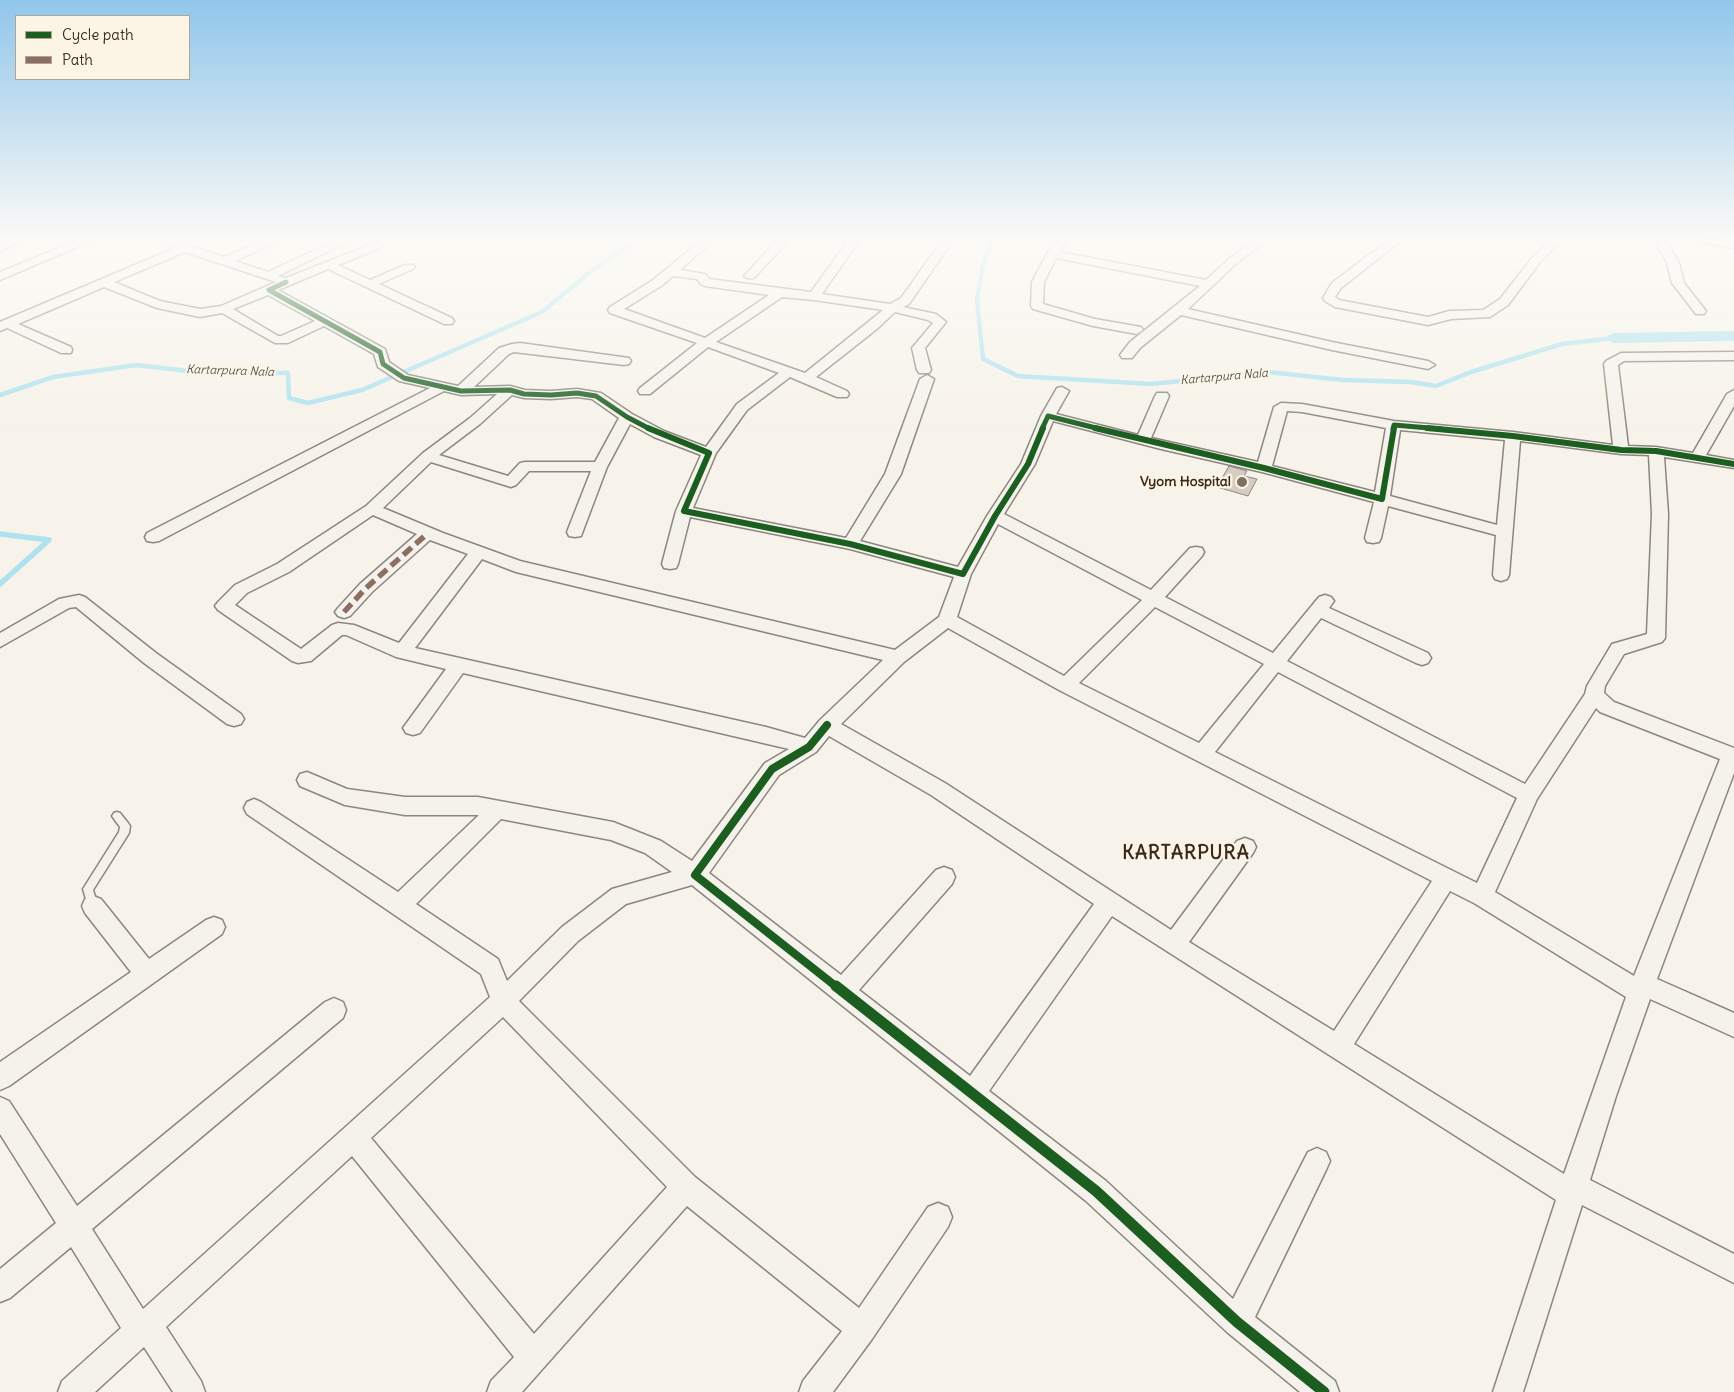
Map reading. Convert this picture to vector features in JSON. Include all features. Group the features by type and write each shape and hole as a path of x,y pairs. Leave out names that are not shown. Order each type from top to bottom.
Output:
{"street":[{"path":"4,326 56,304"},
{"path":"157,304 200,313 224,309 236,304"},
{"path":"294,304 380,352 383,364 404,378 461,391 510,390 524,394 551,395 577,393 596,396 626,417 659,434 709,453"},
{"path":"412,304 448,321"},
{"path":"623,304 614,310 807,378 842,394"},
{"path":"645,391 705,343 764,304"},
{"path":"850,544 893,474 926,374 918,348 940,322 932,318 892,308 866,304"},
{"path":"807,378 874,325 892,308 900,304"},
{"path":"1037,304 1037,306 1093,322 1137,330"},
{"path":"1126,355 1135,344 1184,304"},
{"path":"1340,304 1433,321 1449,315 1486,314 1501,304"},
{"path":"1694,304 1700,311"},
{"path":"224,309 274,339 284,340 325,321"},
{"path":"1177,310 1332,346 1428,365"},
{"path":"4,326 66,350"},
{"path":"461,391 504,351 512,348 520,347 624,362"},
{"path":"1621,450 1611,364 1621,357 1733,358"},
{"path":"670,564 684,512 709,453 742,407 788,372"},
{"path":"152,537 442,387"},
{"path":"510,390 475,422 428,456 372,509 283,568 241,589 224,606 298,656 305,656 338,629 348,629 402,652 766,735 809,747"},
{"path":"73,1392 503,1002 570,934 620,896 694,874 772,769 809,747 827,725 898,657 947,620 963,574 995,516 1028,464 1048,416 1062,390"},
{"path":"1697,458 1734,394"},
{"path":"1144,440 1162,396"},
{"path":"1264,468 1281,407 1302,408 1394,426 1514,436 1621,450 1656,451 1734,464"},
{"path":"1048,416 1264,468 1505,532"},
{"path":"575,532 600,467 626,417"},
{"path":"1373,538 1382,499 1394,426"},
{"path":"1501,575 1514,436"},
{"path":"1482,896 1529,795 1594,695 1596,686 1618,649 1656,638 1660,514 1656,451"},
{"path":"428,456 511,482 525,466 600,467"},
{"path":"372,509 428,533 516,566 898,657"},
{"path":"684,512 850,544 963,574"},
{"path":"995,516 1529,795"},
{"path":"344,612 366,588 428,533"},
{"path":"402,652 478,552"},
{"path":"1066,685 1154,598 1196,552"},
{"path":"0,641 65,603 79,601 150,658 234,719"},
{"path":"1202,754 1322,606 1422,658"},
{"path":"947,620 1066,685 1482,896 1642,988 1734,1025"},
{"path":"412,728 458,666"},
{"path":"1508,1392 1603,1096 1642,988 1732,755 1607,707 1594,695"},
{"path":"827,725 938,789 1174,944 1338,1047 1573,1190 1734,1269"},
{"path":"307,780 345,797 405,806 478,806 498,809 613,831 653,847 694,874 1096,1191 1238,1322 1324,1392"},
{"path":"254,808 400,904 490,967 503,1002 685,1187 862,1330"},
{"path":"400,904 498,809"},
{"path":"1174,944 1244,847"},
{"path":"842,991 944,878"},
{"path":"1338,1047 1446,878"},
{"path":"972,1094 1109,901"},
{"path":"93,906 147,974"},
{"path":"0,1077 214,927"},
{"path":"0,1288 334,1010"},
{"path":"0,1110 75,1227 190,1392"},
{"path":"353,1137 533,1357"},
{"path":"1238,1322 1317,1161"},
{"path":"502,1392 685,1187"},
{"path":"814,1392 862,1330 938,1217"}],"lane":[{"path":"93,906 88,889 124,833 125,826 117,816"}],"building":[{"path":"1229,466 1247,471 1244,476 1257,479 1248,496 1217,487"}],"waterway":[{"name":"Kartarpura Nala","path":"0,395 53,377 136,365 197,372 288,373 289,398 308,403 362,390 542,312 552,304"},
{"name":"Kartarpura Nala","path":"977,304 983,359 1018,376 1151,384 1268,372 1343,380 1411,382 1436,386 1471,372 1562,344 1614,338"},
{"path":"1614,338 1734,336"},
{"name":"Kartarpura Nala","path":"0,534 49,540 0,584"}],"marked path":[{"path":"344,612 366,588 428,533"}],"cycle path":[{"path":"294,304 380,352 383,364 404,378 461,391 510,390 524,394 551,395 577,393 596,396 627,417 659,434 709,453 684,511 850,544 963,574 995,516 1028,464 1048,416 1161,445 1264,468 1382,499 1394,425 1513,436 1621,450 1656,451 1734,464"},
{"path":"827,725 809,747 772,769 695,875 1096,1191 1237,1322 1324,1392"}],"place":[{"name":"Vyom Hospital","path":"1242,482"}],"district":[{"name":"KARTARPURA","path":"1186,854"}]}
